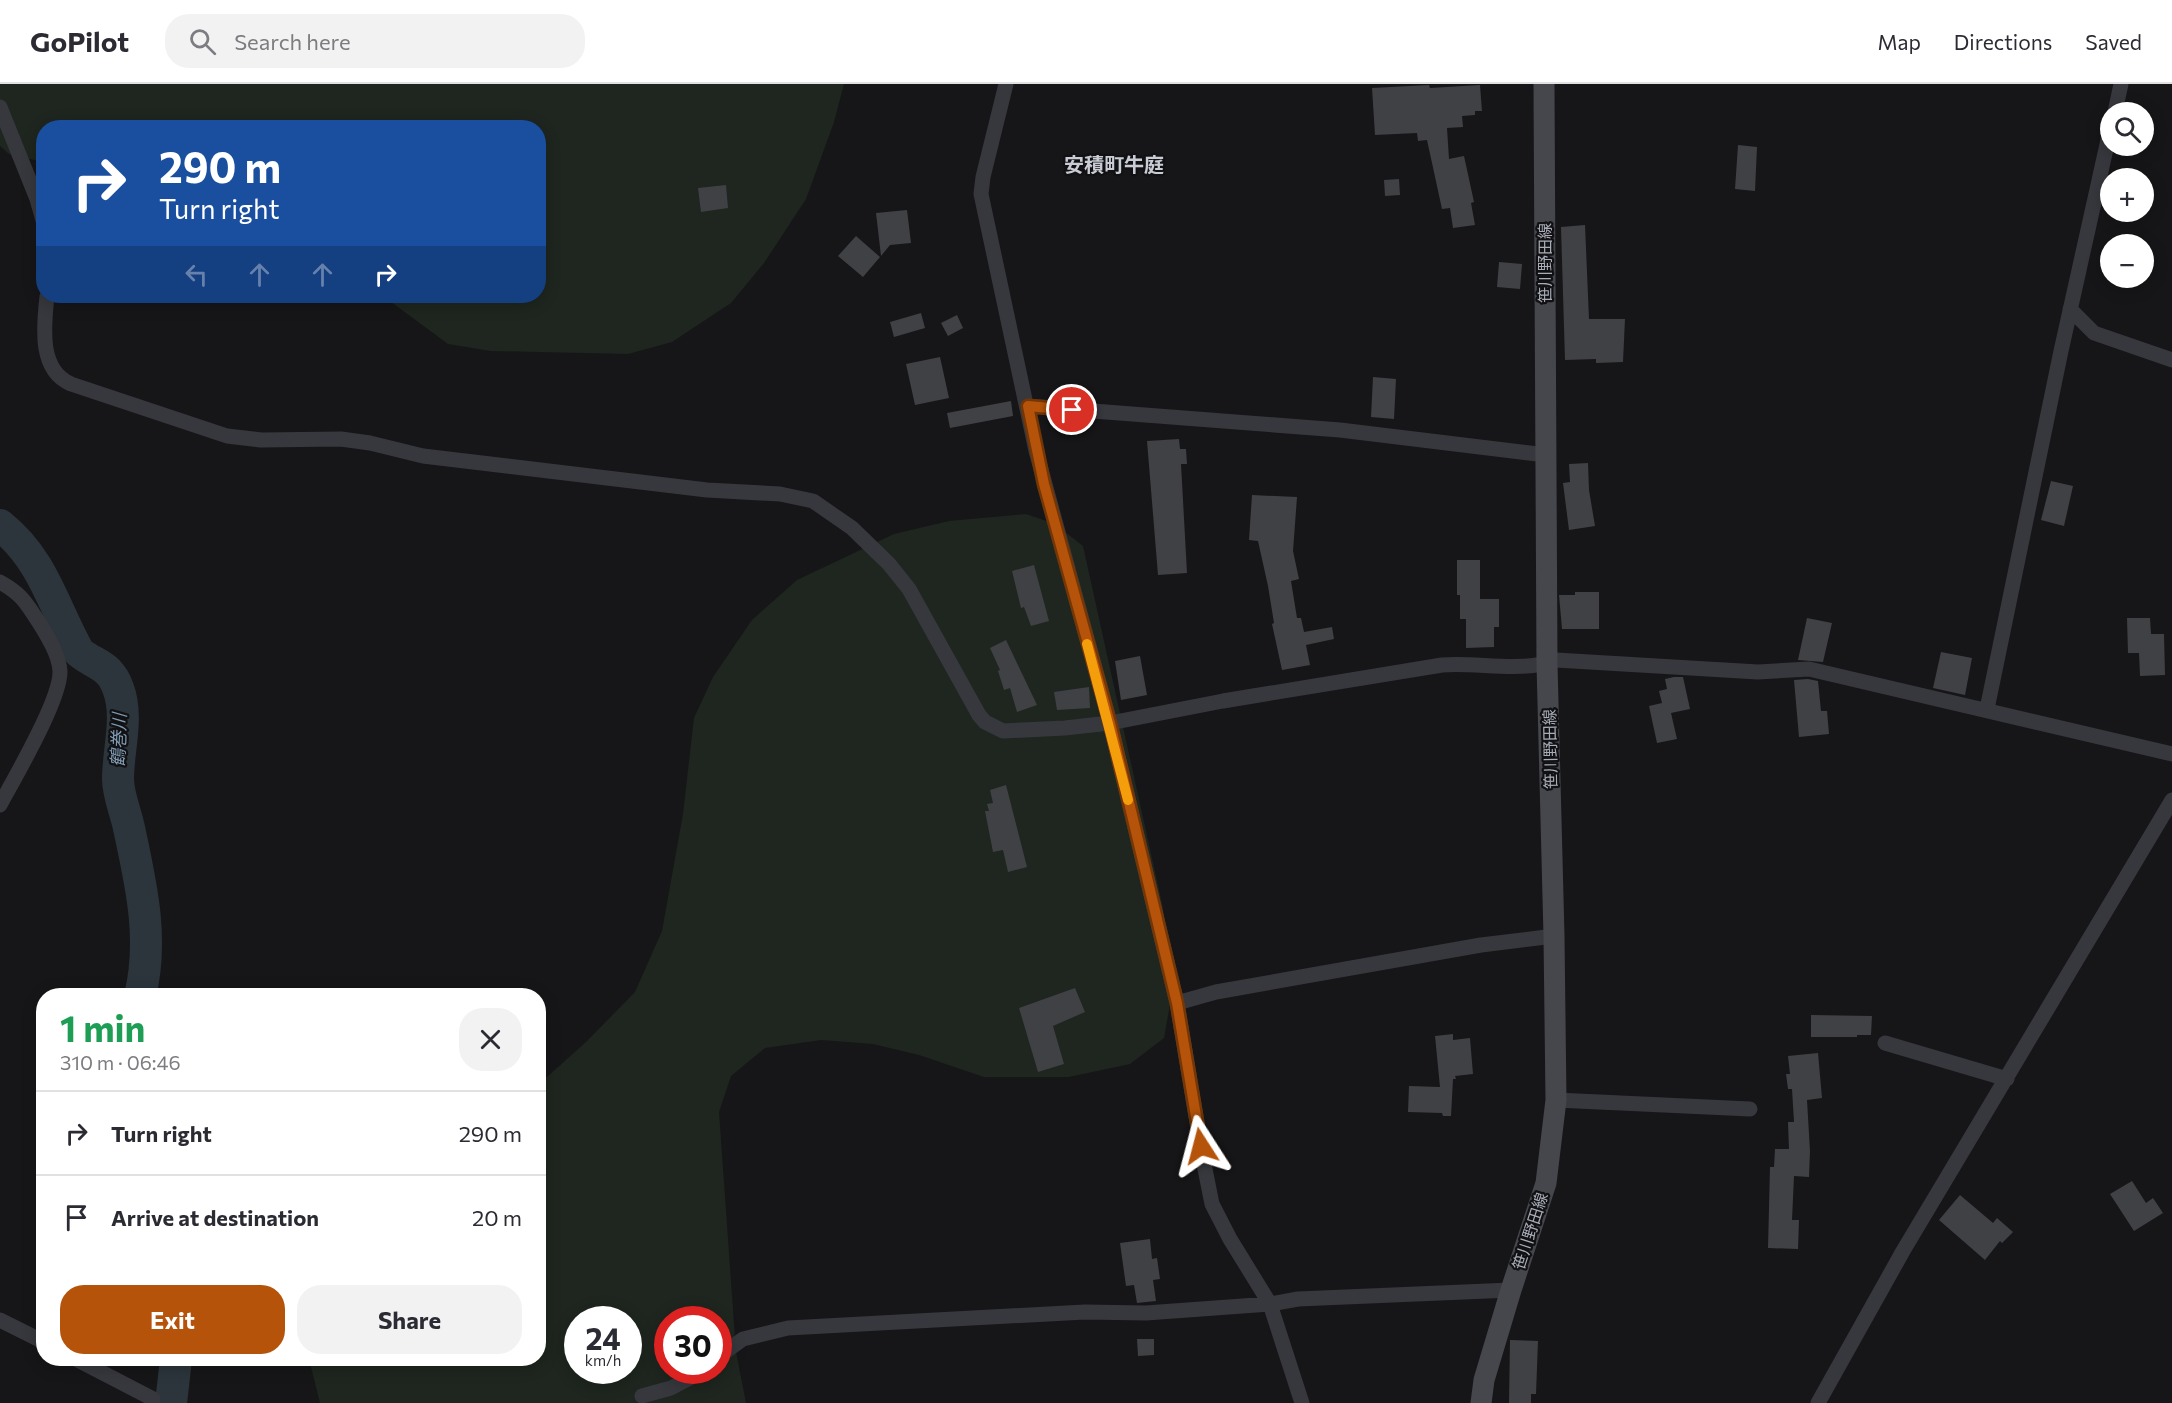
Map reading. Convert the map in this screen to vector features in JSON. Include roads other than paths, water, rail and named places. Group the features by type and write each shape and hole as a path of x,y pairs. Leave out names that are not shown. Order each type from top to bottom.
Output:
{"street":[{"path":"1006,84 983,177 981,194 1044,484 1110,723 1177,1003 1212,1204 1230,1239 1270,1304 1302,1403"},
{"name":"笹川野田線","path":"1481,1403 1484,1380 1510,1290 1546,1183 1556,1100 1547,664 1544,84"},
{"path":"2117,102 2121,84"},
{"path":"0,107 36,197"},
{"path":"1987,709 2070,309 2104,156"},
{"path":"46,303 44,326 46,349 59,377 71,384 216,433 261,440 341,439 370,443 423,456 707,490 789,495 813,501 852,528 889,564 909,590 985,722 998,729 1016,732 1110,723 1223,701 1442,665 1474,663 1532,666 1556,660 1758,672 1809,669 1860,683 1987,709 2172,754"},
{"path":"2070,309 2094,333 2172,360"},
{"path":"1028,406 1340,430 1546,455"},
{"path":"0,582 18,592 25,599 48,638 60,671 49,709 0,805"},
{"path":"1818,1403 1878,1295 2172,800"},
{"path":"1177,1003 1216,992 1481,945 1554,936"},
{"path":"1885,1043 2007,1079"},
{"path":"1556,1100 1750,1109"},
{"path":"732,1347 743,1339 788,1328 1085,1312 1146,1313 1270,1304 1298,1299 1510,1290"},
{"path":"0,1320 36,1338"},
{"path":"89,1366 153,1399"},
{"path":"642,1395 665,1390 677,1384"}],"waterway":[{"name":"鶴巻川","path":"0,525 15,539 37,568 79,652 106,670 118,688 123,710 118,785 138,870 146,933 142,988"},
{"name":"鶴巻川","path":"171,1403 175,1366"}],"district":[{"name":"安積町牛庭","path":"1114,165"}]}
